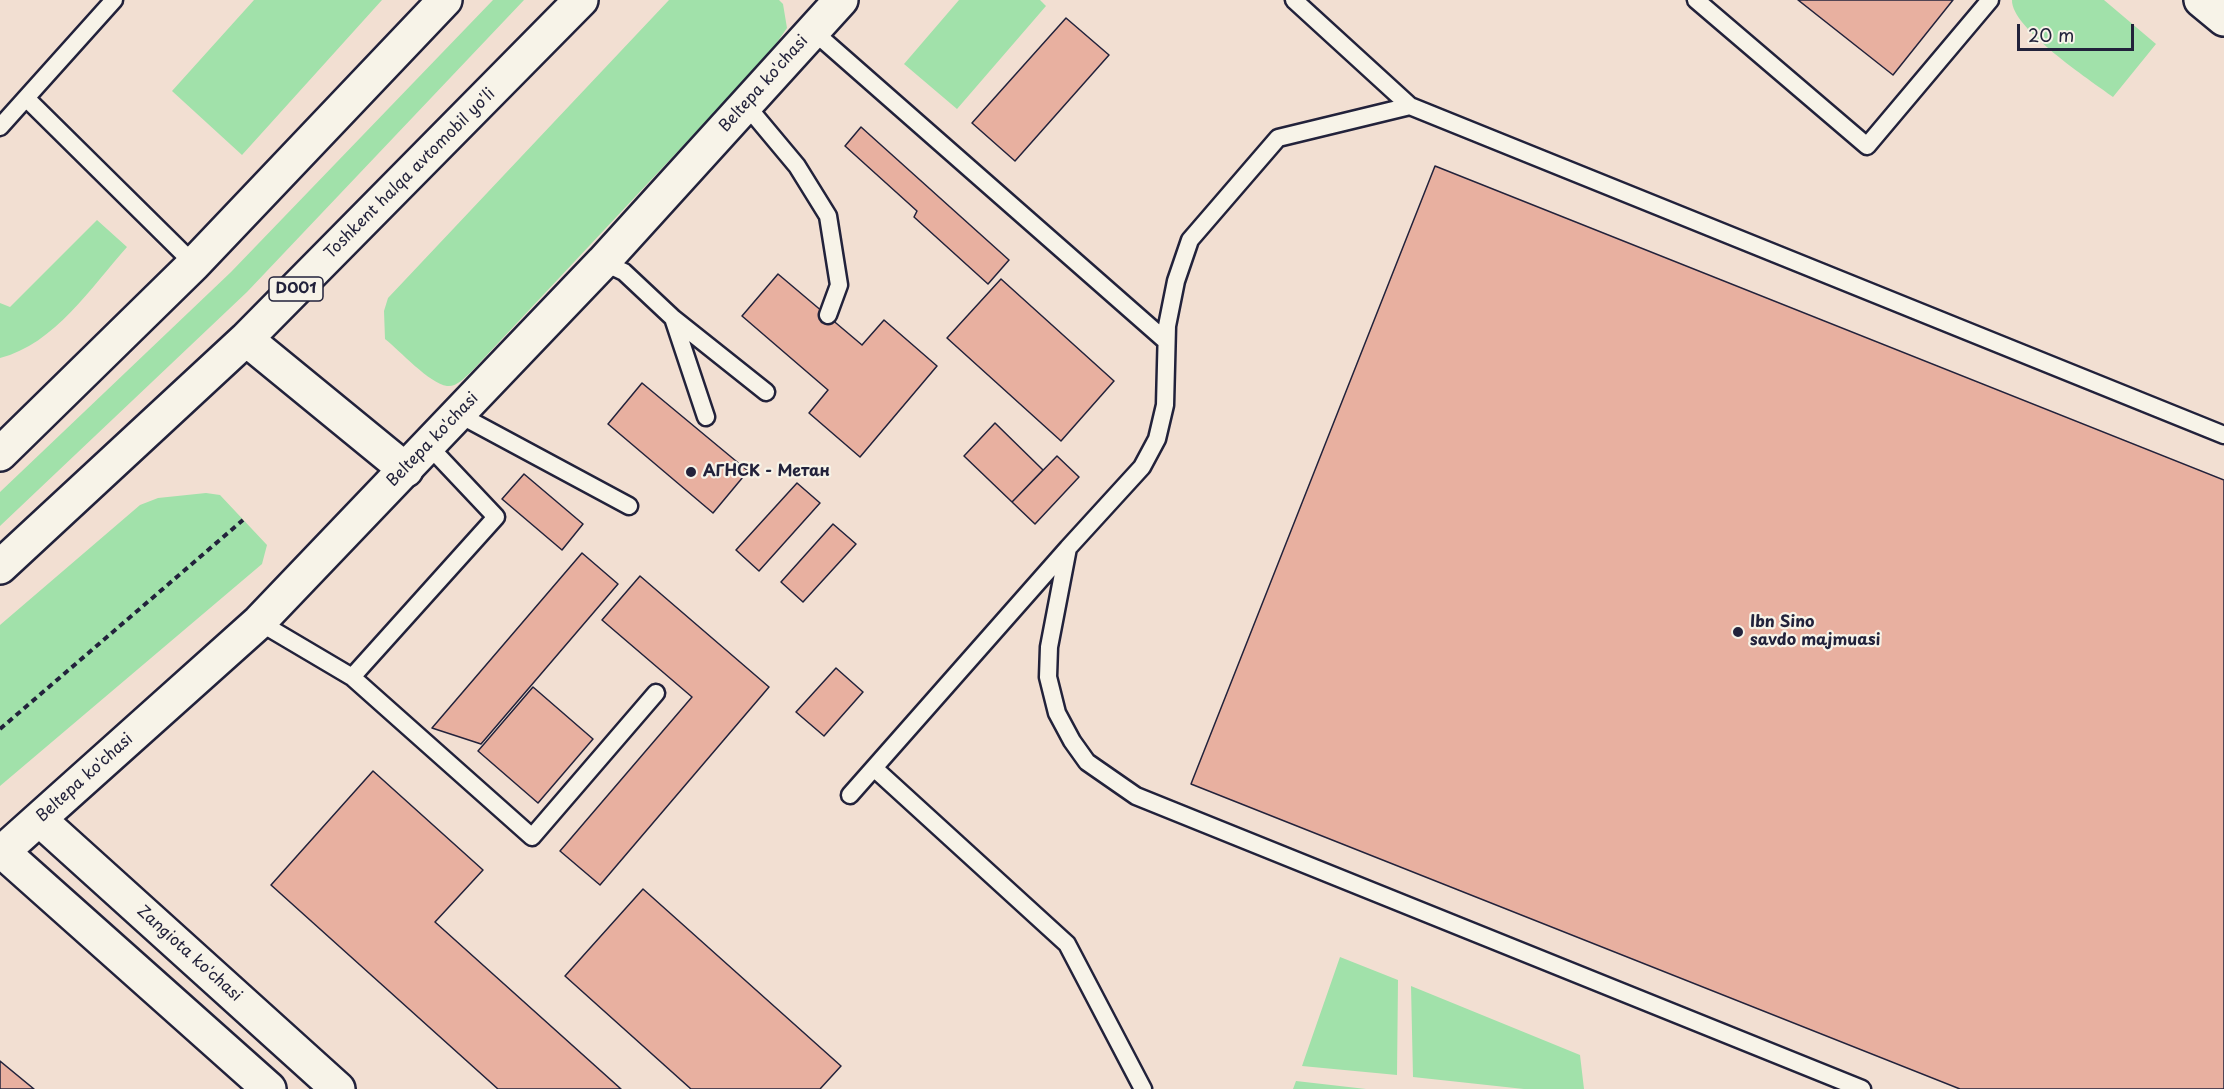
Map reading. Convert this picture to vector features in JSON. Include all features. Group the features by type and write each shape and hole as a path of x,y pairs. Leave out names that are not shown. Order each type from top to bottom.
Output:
{"main road":[{"path":"0,454 194,264 445,0"},
{"name":"Toshkent halqa avtomobil yo'li","path":"0,567 246,339 581,0"},
{"name":"Beltepa ko'chasi","path":"1,853 260,622 603,262 841,0"},
{"path":"2201,0 2224,19"},
{"path":"246,339 406,470"},
{"name":"Zangiota ko'chasi","path":"39,819 338,1089"},
{"path":"1,853 270,1089"}],"lane":[{"path":"0,127 114,0"},
{"path":"1294,0 1410,106 2224,435"},
{"path":"1696,0 1867,146 1990,0"},
{"path":"813,31 1166,341"},
{"path":"26,98 194,264"},
{"path":"746,105 797,166 828,216 839,285 828,315"},
{"path":"850,795 1142,467 1157,439 1165,405 1166,341 1176,281 1190,240 1278,138 1410,106"},
{"path":"603,262 624,272 673,318 766,392"},
{"path":"673,318 706,417"},
{"path":"458,414 629,506"},
{"path":"352,678 496,517 428,445"},
{"path":"1068,548 1049,646 1048,677 1057,713 1087,762 1136,796 1862,1089"},
{"path":"260,622 352,678 532,837 657,693"},
{"path":"874,768 1067,944 1143,1089"}],"path":[{"path":"0,729 243,520"}],"green space":[{"path":"254,0 382,0 242,155 172,91"},
{"path":"493,0 524,0 247,292 0,526 0,492 231,272"},
{"path":"669,0 779,0 783,4 787,28 769,54 471,372 454,385 440,384 415,366 385,339 384,311 388,298"},
{"path":"959,0 1040,0 1046,6 957,109 904,64"},
{"path":"2012,0 2104,0 2156,44 2113,97 2037,39 2015,12"},
{"path":"97,220 127,247 71,312 55,327 20,351 0,358 0,303 10,307"},
{"path":"206,493 220,495 267,545 262,564 0,786 0,625 140,505 158,498"},
{"path":"1340,957 1398,980 1397,1075 1302,1066"},
{"path":"1411,986 1580,1055 1584,1089 1524,1089 1413,1077"},
{"path":"1296,1081 1366,1089 1293,1089"}],"building":[{"path":"1798,0 1953,0 1893,75"},
{"path":"1066,18 1109,55 1015,161 972,123"},
{"path":"861,127 1009,260 988,284 914,217 917,211 845,146"},
{"name":"Ibn Sino savdo majmuasi","path":"1435,166 2224,480 2224,1089 1960,1089 1191,784"},
{"path":"778,274 862,345 884,320 937,366 860,457 809,413 828,390 742,316"},
{"path":"1001,279 1114,381 1061,441 947,338"},
{"path":"642,383 748,471 713,513 608,424"},
{"path":"995,423 1043,470 1012,502 964,456"},
{"path":"1057,456 1079,477 1035,524 1012,502"},
{"path":"524,474 583,524 562,550 502,499"},
{"path":"797,483 820,503 759,571 736,550"},
{"path":"833,524 856,544 803,602 781,582"},
{"path":"582,553 618,584 481,744 432,728"},
{"path":"640,576 769,687 600,885 560,851 692,697 602,620"},
{"path":"836,668 863,692 824,736 796,712"},
{"path":"533,687 593,739 538,803 478,751"},
{"path":"373,771 483,870 435,922 621,1089 498,1089 271,885"},
{"path":"643,889 841,1066 820,1089 691,1089 565,976"},
{"path":"0,1061 34,1089 0,1089"}],"place":[{"name":"АГНСК - Метан","path":"691,472"},
{"name":"Ibn Sino savdo majmuasi","path":"1738,632"}]}
